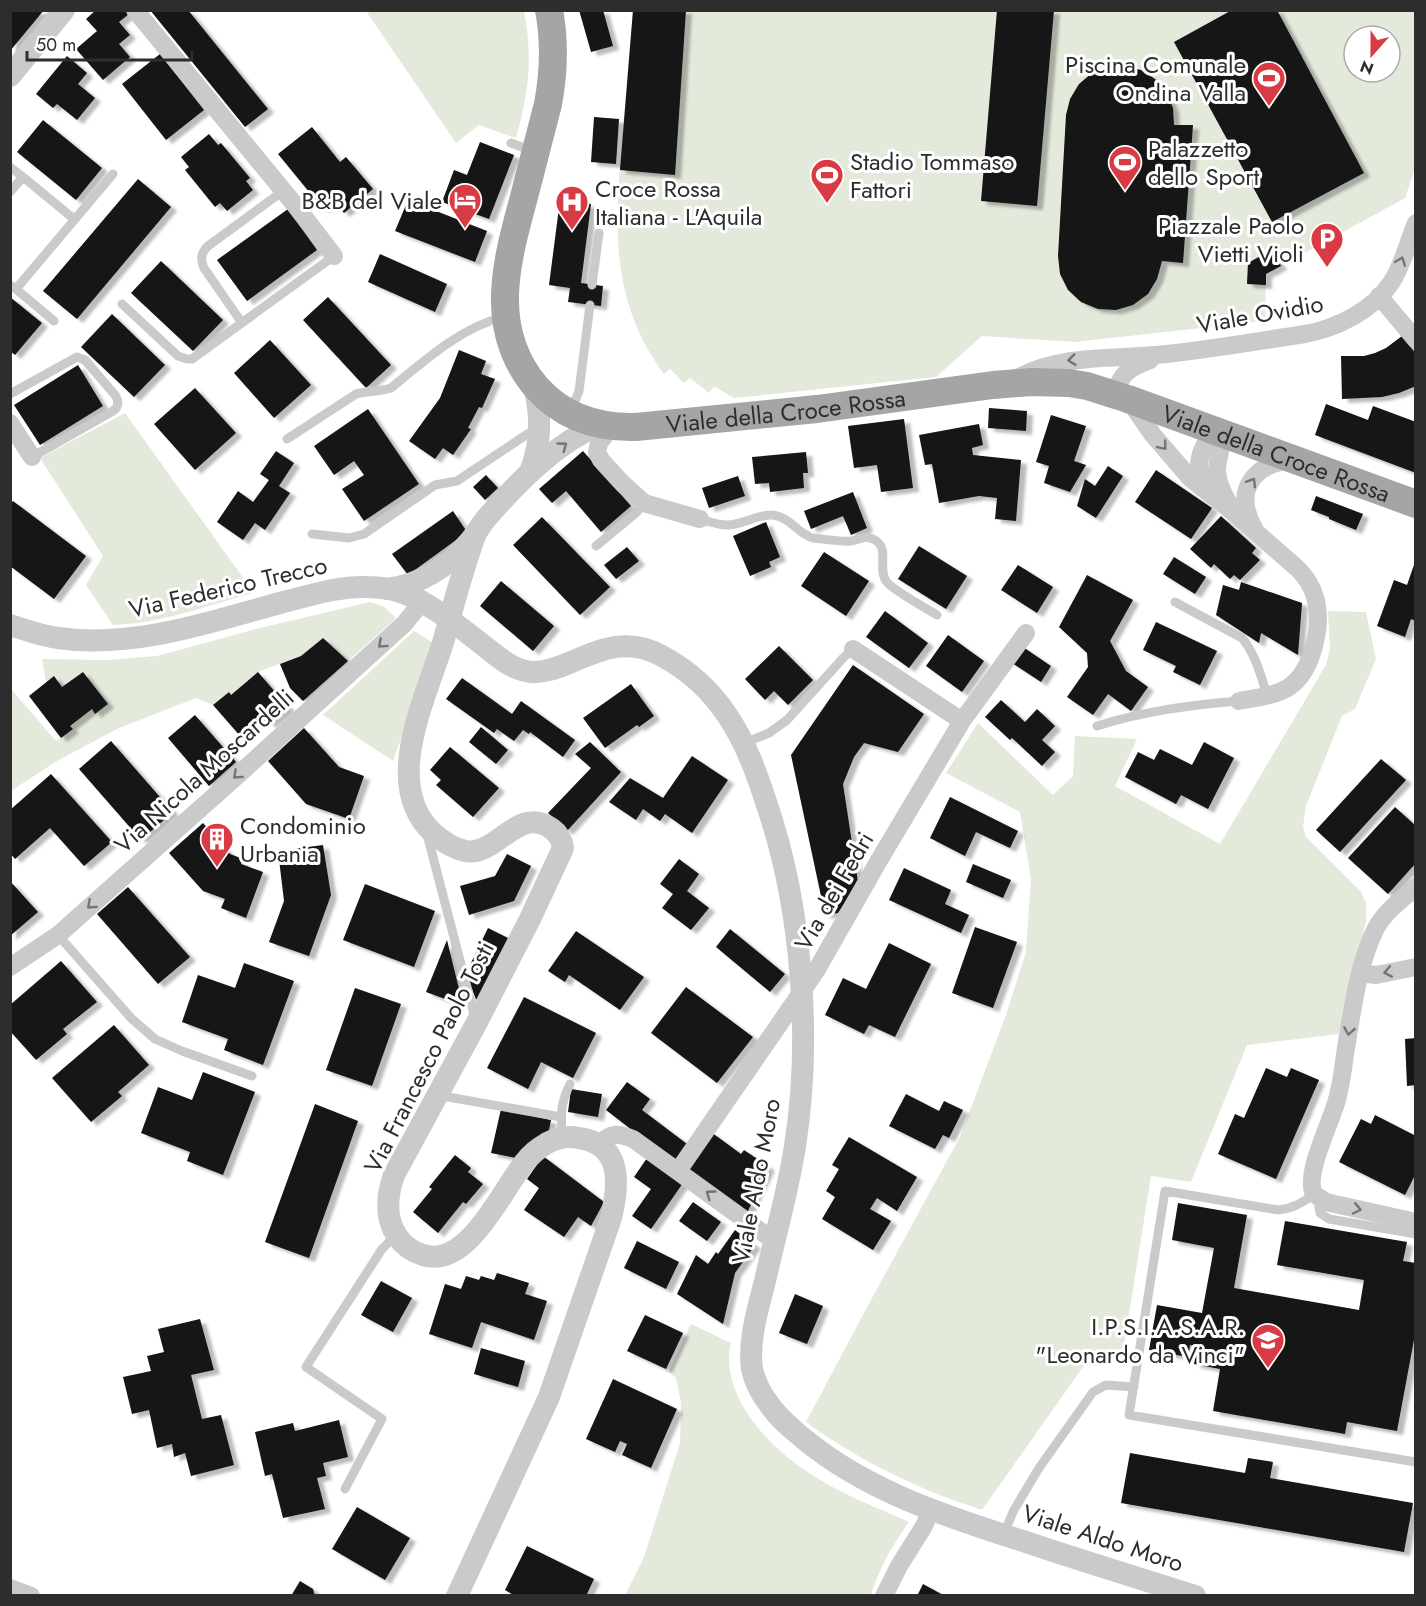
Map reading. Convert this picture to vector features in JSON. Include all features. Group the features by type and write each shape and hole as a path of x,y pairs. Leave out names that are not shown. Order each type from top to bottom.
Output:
{"main road":[{"name":"Viale della Croce Rossa","path":"549,10 553,38 552,84 523,148 517,220 508,260 505,316 513,348 534,385 546,397 570,414 589,422 636,427 817,410 1008,383 1069,383 1115,395 1219,431 1416,504"}],"street":[{"path":"10,76 64,10"},
{"path":"135,10 334,256"},
{"name":"Viale Ovidio","path":"1008,383 1029,372 1058,362 1166,354 1315,332 1334,326 1348,319 1379,296 1390,284 1416,222"},
{"path":"1379,296 1416,340"},
{"name":"Viale Ovidio","path":"1131,357 1110,361 1100,372 1098,381 1115,395 1120,379 1128,370 1166,354"},
{"name":"Via Francesco Paolo Tosti","path":"530,473 538,450 540,426 534,385"},
{"path":"1115,395 1190,478 1298,569 1312,589 1317,609 1316,634 1313,649 1303,673 1290,686 1267,695 1239,701"},
{"path":"10,423 32,457"},
{"path":"606,425 597,449 598,456 622,483 645,503 700,519"},
{"name":"Via Francesco Paolo Tosti","path":"387,589 417,582 440,568 462,550 491,512 545,459 573,439 606,425"},
{"path":"1206,492 1199,474 1200,458 1206,442 1219,431 1222,447 1217,473 1223,493 1234,513"},
{"path":"1254,530 1245,501 1252,479 1270,465 1295,459"},
{"name":"Via Francesco Paolo Tosti","path":"396,1234 388,1204 391,1182 476,1024 562,852 562,844 556,833 540,823 530,822 520,825 487,846 464,851 449,845 425,825 417,811 410,775 410,749 415,723 442,646 462,572 476,533"},
{"name":"Via Francesco Paolo Tosti","path":"422,602 440,568"},
{"name":"Via Federico Trecco","path":"10,625 57,638 90,640 139,638 340,588 363,586 387,589 405,593 422,602"},
{"name":"Viale Aldo Moro","path":"422,602 508,664 525,671 543,672 559,668 611,647 634,646 654,651 678,665 706,688 726,713 744,743 771,816 786,874 796,933 801,993 802,1072 796,1142 753,1336 752,1365 759,1389 768,1404 779,1417 811,1445 835,1462 878,1486 931,1510 1196,1596"},
{"name":"Via Nicola Moscardelli","path":"10,967 58,935 404,624 422,602"},
{"name":"Via dei Fedri","path":"678,1171 816,971 962,722 1026,633"},
{"path":"853,649 962,722"},
{"path":"1416,887 1381,920 1372,939 1360,973 1352,1010 1339,1095 1311,1176 1311,1186 1318,1197 1332,1204 1416,1222"},
{"path":"1360,973 1376,975 1416,967"},
{"path":"396,1234 415,1252 429,1257 447,1254 462,1245 487,1216 527,1159 551,1140 561,1127 600,1144 610,1157 616,1174 616,1194 611,1218 549,1397 457,1596"},
{"path":"600,1144 609,1136 617,1135 637,1142 774,1241"},
{"path":"884,1596 931,1510"},
{"path":"10,1588 31,1596"}],"lane":[{"path":"10,167 74,219"},
{"path":"54,321 13,287 112,174"},
{"path":"10,192 23,177"},
{"path":"242,323 204,268 201,255 208,246 283,191"},
{"path":"592,285 599,233"},
{"path":"122,304 178,356 187,359 196,356 334,256"},
{"path":"570,414 579,391 590,305"},
{"path":"287,439 356,394 391,388 433,353 485,323 505,316"},
{"path":"10,394 77,357 85,360 118,401 113,411 32,457"},
{"path":"312,534 349,538 364,534 435,485 457,481 540,426"},
{"path":"597,546 645,503"},
{"path":"700,519 724,526 771,515 784,518 801,532 813,538 849,541 864,537 872,538 883,551 882,569 886,581 937,615"},
{"path":"1175,602 1242,638 1252,656 1267,695"},
{"path":"744,743 769,733 787,720 853,649"},
{"path":"1097,726 1166,709 1239,701"},
{"path":"425,825 476,1024"},
{"path":"58,935 131,1018 154,1039 252,1077"},
{"path":"437,1095 561,1127 563,1098 570,1084"},
{"path":"1416,1234 1329,1220 1320,1213 1318,1197 1278,1210 1165,1191 1129,1415 1416,1462"},
{"path":"345,1489 382,1419 306,1368 382,1249 396,1234"},
{"path":"1004,1535 1014,1510 1039,1468 1095,1389 1106,1385 1134,1387"}],"shaded area":[{"path":"366,11 524,11 529,60 527,90 516,138 479,125 456,143"},
{"name":"Stadio Tommaso Fattori","path":"633,11 1415,11 1415,169 1405,198 1266,274 1265,321 1075,342 982,336 936,377 734,398 714,386 709,393 690,378 684,383 670,369 664,374 646,346 633,318 625,289 618,231 622,138"},
{"path":"125,413 254,593 166,618 113,625 86,585 103,556 40,458"},
{"path":"370,602 383,606 396,618 348,661 323,638 301,656 258,672 231,695 228,692 213,705 196,698 119,728 57,761 11,791 10,688 56,741 72,729 70,726 92,709 95,713 108,704 83,672 62,687 54,677 46,682 42,659 107,660 157,656 260,628"},
{"path":"1328,611 1366,612 1376,659 1355,709 1342,716 1306,806 1303,827 1306,837 1361,892 1366,903 1366,922 1339,1034 1247,1045 1191,1182 1151,1176 1123,1352 1090,1357 982,1510 932,1492 879,1467 806,1422 960,1137 1006,1015 1026,952 1031,879 1020,812 946,773 978,723 1053,795 1073,776 1075,736 1137,739 1115,786 1220,844 1326,665 1330,648"},
{"path":"414,631 435,644 393,761 323,715"},
{"path":"691,1324 731,1343 729,1363 733,1383 741,1403 767,1439 800,1467 828,1484 862,1502 909,1522 887,1557 871,1595 625,1595 644,1557 680,1443 681,1403 676,1378 669,1372"}],"building":[{"path":"10,10 44,10 10,51"},
{"path":"96,10 126,10 129,14 119,22 130,35 119,44 130,57 103,80 76,49 97,31 86,19"},
{"path":"150,10 188,10 268,109 245,127"},
{"path":"579,10 603,10 613,46 591,52"},
{"path":"633,10 686,10 675,175 620,170"},
{"path":"997,10 1054,10 1037,206 981,201"},
{"name":"Piscina Comunale Ondina Valla","path":"1232,10 1277,10 1364,173 1272,222 1174,42"},
{"path":"160,54 204,110 166,140 122,84"},
{"path":"67,56 87,73 78,84 95,98 77,120 57,104 53,108 36,94"},
{"name":"Palazzetto dello Sport","path":"1124,66 1141,70 1155,79 1166,92 1173,108 1174,125 1193,125 1183,263 1162,261 1157,279 1148,294 1133,305 1116,310 1098,309 1081,302 1068,290 1060,274 1058,256 1066,115 1070,99 1079,84 1092,73 1107,67"},
{"path":"594,117 619,119 616,164 591,162"},
{"path":"43,120 102,168 76,200 17,152"},
{"path":"312,127 340,162 346,157 373,189 344,213 333,200 323,209 278,154"},
{"path":"209,134 218,145 221,143 250,178 246,181 253,190 227,211 220,203 215,207 185,170 189,167 181,157"},
{"path":"480,142 514,155 489,219 442,202 454,170 467,175"},
{"path":"138,179 171,207 77,319 43,291"},
{"path":"408,200 487,231 475,262 395,231"},
{"name":"Croce Rossa Italiana - L'Aquila","path":"560,200 591,204 581,283 603,286 601,306 568,302 570,288 549,285"},
{"path":"288,209 317,250 247,301 217,260"},
{"path":"1271,250 1281,266 1266,274 1266,285 1247,284 1248,263"},
{"path":"380,254 447,284 435,312 368,282"},
{"path":"161,261 223,320 193,351 131,293"},
{"path":"10,297 42,323 15,355 10,351"},
{"path":"328,297 391,365 366,388 303,320"},
{"path":"112,314 165,365 134,397 81,347"},
{"path":"1402,336 1416,354 1416,386 1382,397 1342,399 1341,356 1364,356 1375,353"},
{"path":"270,340 311,385 274,418 234,373"},
{"path":"459,350 486,361 481,374 495,379 482,408 479,407 468,428 471,429 453,455 443,448 435,459 409,441 440,398"},
{"path":"78,365 103,406 40,445 14,405"},
{"path":"195,388 236,433 195,470 154,424"},
{"path":"1326,404 1368,420 1373,406 1416,422 1416,473 1315,435"},
{"path":"989,408 1027,411 1026,431 988,428"},
{"path":"368,409 419,484 364,521 342,489 364,475 354,461 334,475 314,446"},
{"path":"1051,415 1086,426 1074,461 1086,465 1070,492 1044,483 1049,466 1036,462"},
{"path":"904,419 913,488 881,492 877,465 854,468 848,426"},
{"path":"979,424 983,445 972,448 973,455 1021,460 1016,521 995,519 997,498 979,496 939,503 932,464 925,465 919,435"},
{"path":"276,451 294,463 279,486 290,493 265,530 255,523 243,540 217,522 238,491 253,502 269,480 260,474"},
{"path":"583,451 631,506 601,532 566,491 552,503 539,489"},
{"path":"806,452 808,473 803,473 804,488 770,492 769,483 755,484 752,457"},
{"path":"1108,466 1123,476 1096,518 1077,506 1085,479 1095,486"},
{"path":"1156,470 1212,508 1191,539 1135,502"},
{"path":"486,475 498,488 485,500 473,487"},
{"path":"738,476 745,496 709,508 702,488"},
{"path":"853,492 867,528 851,535 843,516 811,529 804,511"},
{"path":"1316,496 1363,514 1356,530 1311,510"},
{"path":"13,501 86,556 54,599 10,566 10,504"},
{"path":"453,511 467,532 408,575 392,554"},
{"path":"1221,516 1256,548 1252,553 1260,560 1240,580 1234,575 1230,579 1214,564 1211,568 1190,549"},
{"path":"542,517 610,587 580,615 513,545"},
{"path":"766,522 780,557 769,562 771,567 750,576 733,536"},
{"path":"919,546 967,576 946,609 898,579"},
{"path":"627,547 639,561 616,579 604,565"},
{"path":"824,552 869,581 846,616 801,586"},
{"path":"1174,557 1206,577 1195,594 1163,574"},
{"path":"1415,562 1416,621 1411,619 1405,637 1377,626 1394,580 1407,585"},
{"path":"1018,565 1053,587 1037,613 1001,590"},
{"path":"1087,575 1133,600 1110,641 1126,671 1148,687 1131,711 1108,694 1093,715 1067,697 1088,667 1087,653 1059,627"},
{"path":"501,581 554,626 533,651 480,606"},
{"path":"1241,582 1302,603 1298,655 1261,633 1259,643 1216,615 1223,585 1239,590"},
{"path":"885,611 928,643 909,668 866,637"},
{"path":"1156,622 1217,651 1200,685 1173,672 1176,666 1143,650"},
{"path":"948,635 984,661 962,692 926,666"},
{"path":"323,638 348,661 303,701 290,688 280,664 301,656"},
{"path":"1020,645 1051,666 1041,682 1009,661"},
{"path":"779,646 813,680 788,705 774,691 765,700 745,679"},
{"path":"853,665 924,714 898,752 864,743 854,757 843,784 858,882 838,913 825,915 791,755"},
{"path":"83,672 108,704 95,714 92,709 70,726 73,729 61,738 29,696 54,676 62,687"},
{"path":"258,672 289,708 270,724 264,717 241,737 213,705 229,692 231,695"},
{"path":"462,678 512,714 521,701 575,740 563,757 530,732 529,734 523,730 514,741 497,729 494,733 446,699"},
{"path":"631,684 654,716 605,748 583,718"},
{"path":"1001,700 1025,722 1037,709 1055,726 1042,740 1055,752 1042,766 985,717"},
{"path":"195,715 236,762 209,786 168,738"},
{"path":"481,727 508,750 496,764 469,742"},
{"path":"304,728 339,767 364,776 349,819 306,804 268,761"},
{"path":"111,741 173,812 141,840 79,769"},
{"path":"590,742 621,772 567,831 548,813 591,768 575,754"},
{"path":"1204,742 1234,758 1208,809 1181,795 1176,804 1125,777 1138,752 1154,760 1160,749 1192,765"},
{"path":"450,747 499,788 473,817 436,785 441,780 430,770"},
{"path":"692,756 728,780 692,833 665,814 660,821 643,809 636,820 609,802 630,778 663,798"},
{"path":"1381,759 1406,780 1340,852 1316,830"},
{"path":"51,774 112,842 84,866 50,828 15,859 10,853 10,810"},
{"path":"950,797 1018,831 1010,848 976,832 965,856 930,838"},
{"path":"1395,807 1416,826 1416,863 1388,894 1348,858"},
{"name":"Condominio Urbania","path":"203,823 230,854 243,859 241,864 263,872 246,918 221,908 225,899 203,891 169,853"},
{"path":"323,845 331,895 309,956 269,942 284,901 278,851"},
{"path":"507,854 531,866 514,901 469,915 460,886 495,876"},
{"path":"679,859 699,874 687,891 709,908 691,930 662,908 673,894 660,884"},
{"path":"973,864 1011,880 1003,898 966,882"},
{"path":"904,868 951,890 945,904 969,915 961,933 889,900"},
{"path":"10,881 38,912 10,936"},
{"path":"365,884 435,911 414,967 343,940"},
{"path":"128,887 190,957 158,984 97,914"},
{"path":"975,927 1017,942 993,1008 952,993"},
{"path":"488,928 510,939 478,1005 466,973"},
{"path":"730,929 785,974 770,992 716,947"},
{"path":"576,931 644,977 620,1010 569,975 565,982 548,971"},
{"path":"447,940 461,997 459,1004 426,992"},
{"path":"889,943 931,964 895,1037 869,1025 864,1034 825,1015 843,978 866,989"},
{"path":"61,961 97,1002 63,1029 67,1034 36,1060 10,1031 10,1005"},
{"path":"244,963 294,981 263,1065 224,1050 228,1039 182,1022 198,975 235,988"},
{"path":"686,987 753,1037 717,1083 651,1033"},
{"path":"355,988 401,1004 372,1086 326,1070"},
{"path":"524,997 596,1033 573,1078 541,1062 528,1089 487,1068"},
{"path":"114,1025 149,1065 118,1092 122,1096 91,1122 52,1078"},
{"path":"1416,1038 1416,1085 1407,1086 1405,1039"},
{"path":"1266,1068 1287,1077 1291,1068 1319,1080 1276,1179 1218,1154 1235,1114 1244,1118"},
{"path":"203,1072 255,1092 223,1175 187,1161 190,1152 141,1133 158,1087 192,1100"},
{"path":"627,1082 650,1099 642,1110 691,1147 677,1165 606,1110"},
{"path":"571,1089 602,1094 598,1117 568,1112"},
{"path":"906,1094 939,1111 944,1101 963,1110 949,1138 943,1135 935,1149 889,1126"},
{"path":"315,1104 358,1121 309,1258 265,1242"},
{"path":"501,1109 551,1120 548,1135 521,1159 491,1153"},
{"path":"1375,1115 1416,1136 1416,1173 1405,1195 1339,1162 1361,1119 1371,1124"},
{"path":"711,1132 741,1154 744,1150 769,1167 746,1215 684,1171"},
{"path":"849,1137 917,1177 897,1211 877,1198 870,1209 891,1221 873,1250 822,1219 835,1197 826,1191 839,1169 832,1165"},
{"path":"455,1155 471,1168 468,1172 483,1184 466,1204 463,1202 438,1233 413,1212 432,1189 429,1187"},
{"path":"543,1156 604,1202 591,1226 578,1217 564,1237 524,1210 539,1188 527,1179"},
{"path":"647,1158 683,1183 651,1229 632,1216 651,1189 634,1177"},
{"path":"693,1202 721,1222 707,1241 679,1221"},
{"path":"1178,1203 1247,1215 1234,1288 1359,1310 1364,1280 1277,1265 1285,1221 1407,1242 1403,1261 1416,1263 1416,1329 1397,1431 1347,1422 1345,1434 1213,1411 1220,1369 1194,1364 1197,1346 1190,1345 1188,1357 1149,1350 1157,1305 1202,1313 1214,1248 1172,1240"},
{"path":"735,1230 755,1245 735,1273 723,1324 677,1294 696,1255 708,1264"},
{"path":"637,1241 679,1262 666,1289 624,1268"},
{"path":"497,1273 529,1283 525,1294 547,1301 534,1340 481,1322 472,1348 429,1334 445,1284 461,1289 466,1276 479,1280 481,1276 494,1280"},
{"path":"381,1281 412,1298 393,1332 361,1315"},
{"path":"795,1294 823,1306 807,1344 779,1333"},
{"path":"645,1315 683,1333 666,1369 627,1351"},
{"path":"200,1319 214,1370 191,1375 202,1419 221,1415 234,1465 191,1476 185,1453 174,1457 172,1444 157,1448 149,1410 132,1414 123,1377 151,1371 147,1356 164,1352 158,1329"},
{"path":"481,1348 525,1361 518,1387 474,1374"},
{"path":"613,1379 677,1409 651,1468 622,1455 627,1444 620,1441 615,1452 586,1439"},
{"path":"339,1420 348,1457 323,1463 326,1476 317,1478 325,1509 283,1518 272,1474 265,1476 255,1432 293,1423 295,1431"},
{"path":"1130,1453 1245,1473 1248,1458 1273,1462 1270,1478 1413,1503 1404,1552 1121,1503"},
{"path":"357,1507 410,1538 385,1580 332,1549"},
{"path":"527,1546 594,1579 586,1596 515,1596 505,1590"},
{"path":"300,1581 313,1589 315,1596 291,1596"},
{"path":"923,1584 945,1596 917,1596"}],"place":[{"name":"Piscina Comunale Ondina Valla","path":"1269,107"},
{"name":"Palazzetto dello Sport","path":"1125,191"},
{"name":"Stadio Tommaso Fattori","path":"827,204"},
{"name":"B&B del Viale","path":"465,229"},
{"name":"Croce Rossa Italiana - L'Aquila","path":"572,231"},
{"name":"Piazzale Paolo Vietti Violi","path":"1327,268"},
{"name":"Condominio Urbania","path":"217,868"},
{"name":"I.P.S.I.A.S.A.R. \"Leonardo da Vinci\"","path":"1268,1369"}]}
